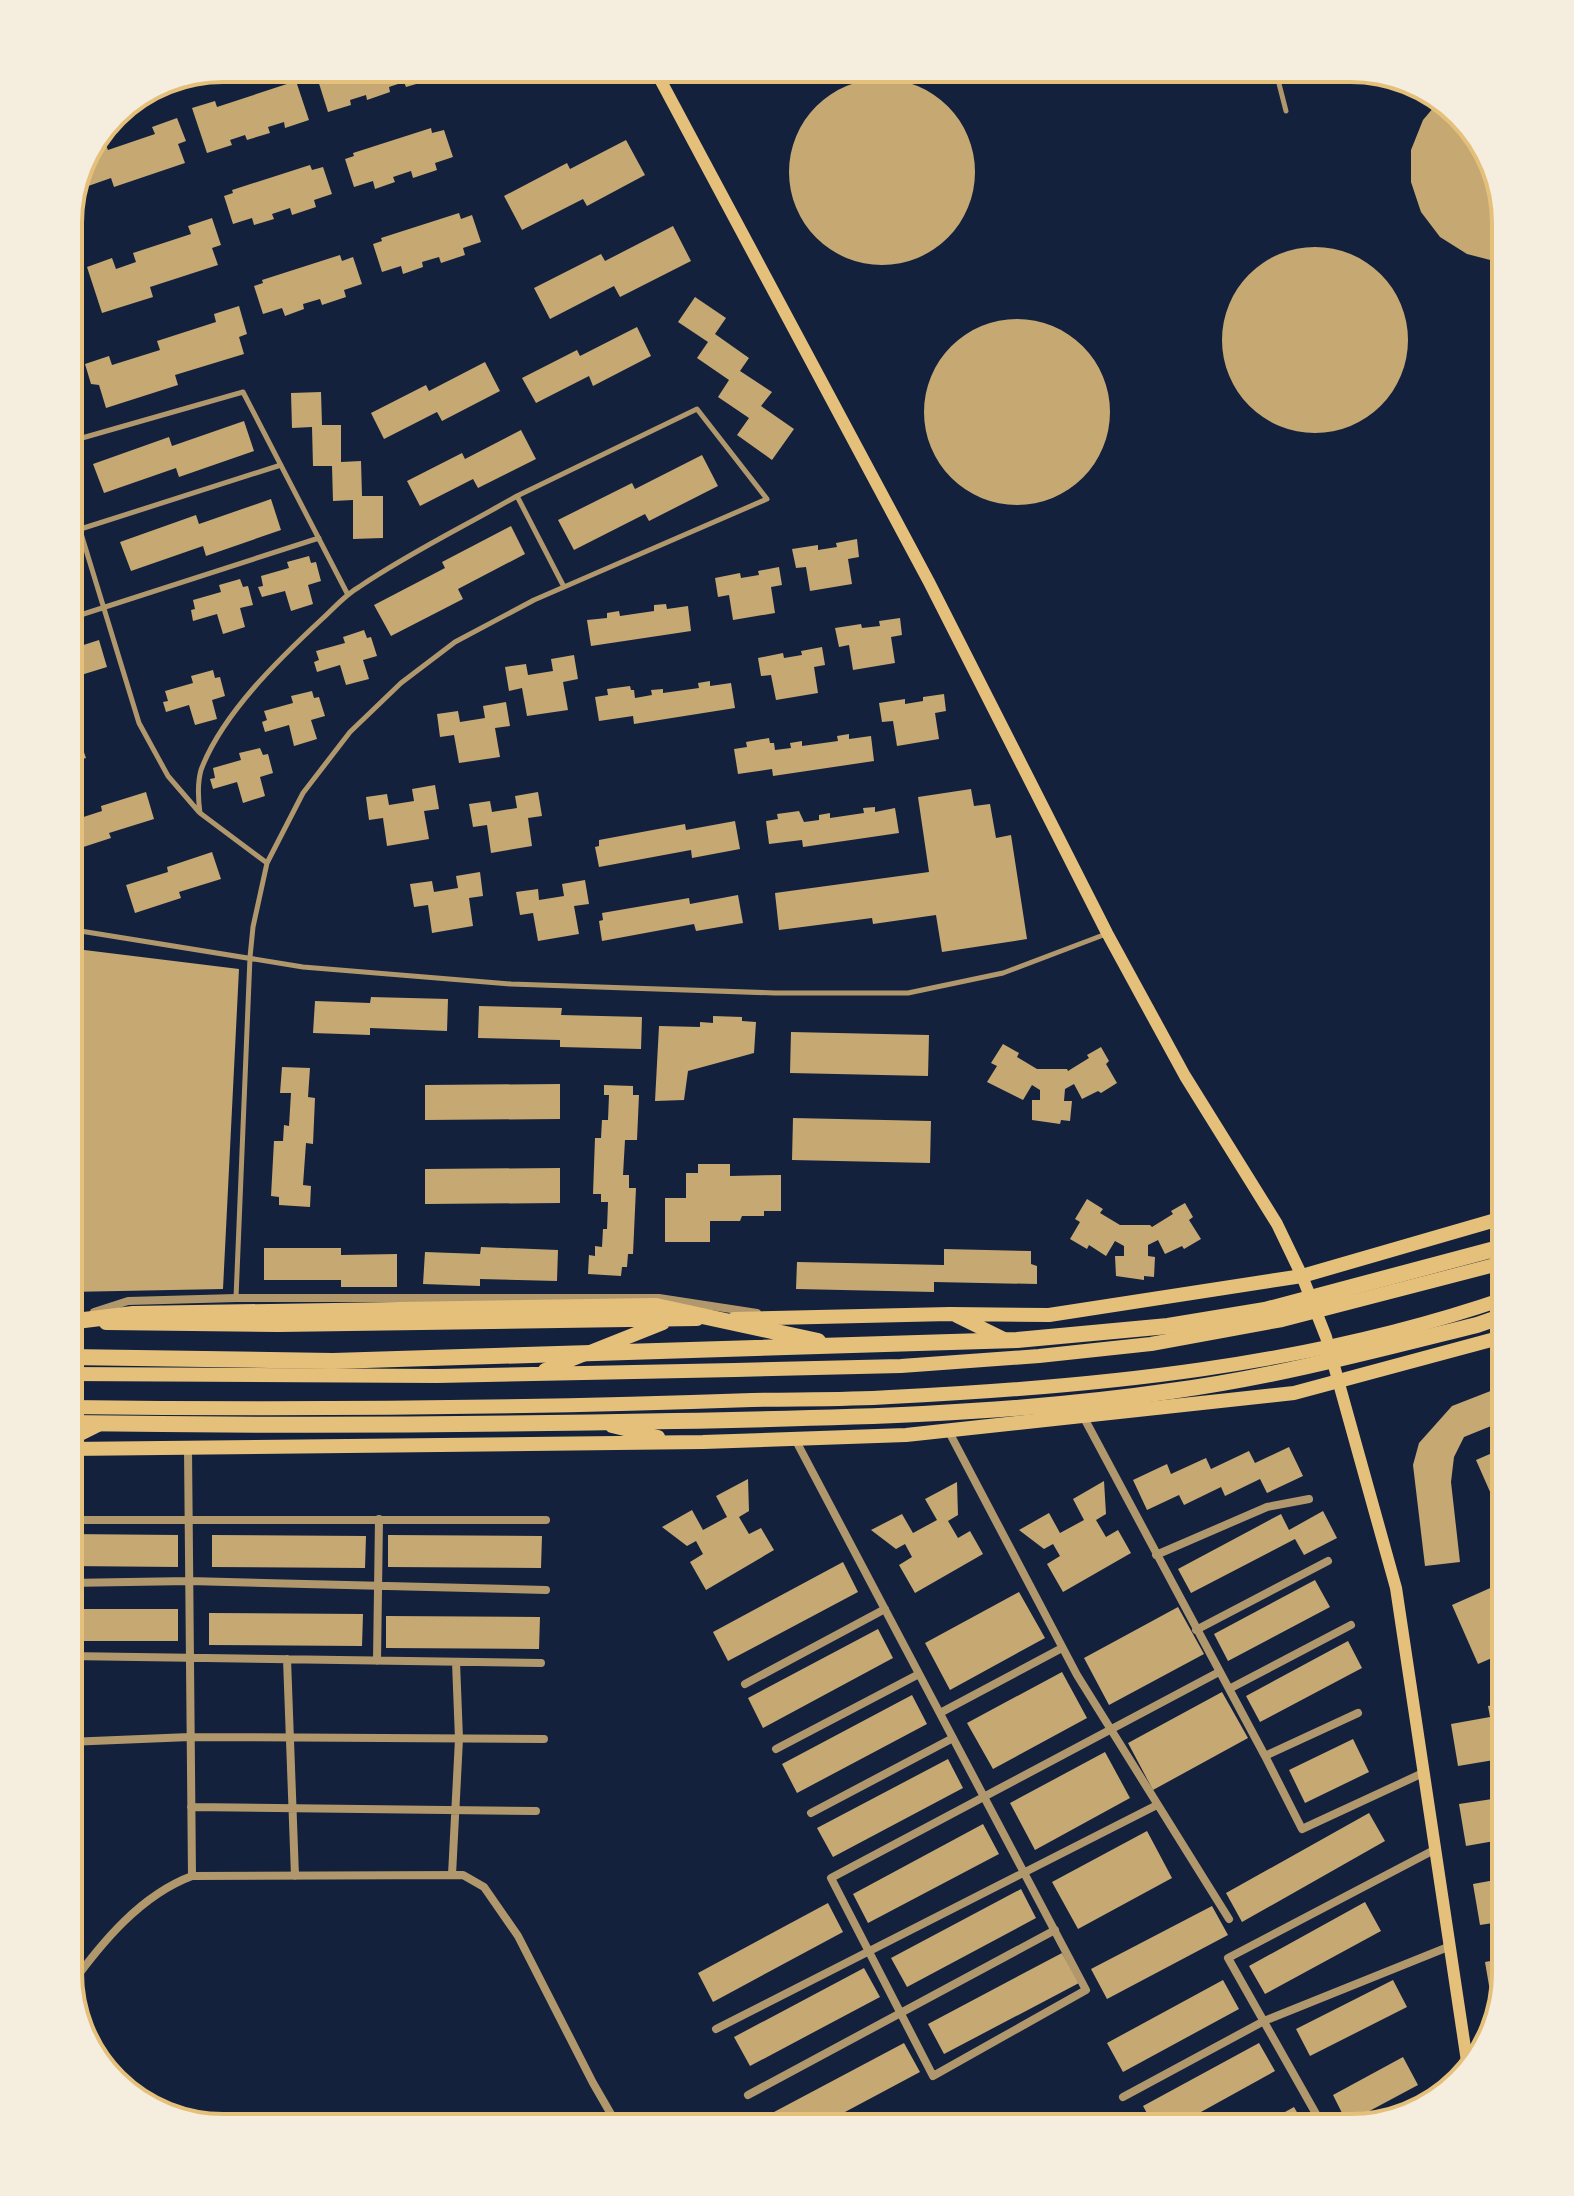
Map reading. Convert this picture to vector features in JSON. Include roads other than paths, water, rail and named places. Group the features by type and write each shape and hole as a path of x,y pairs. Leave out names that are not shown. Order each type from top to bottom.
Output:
{"highway":[{"path":"82,1357 333,1361 1017,1340 1168,1326 1265,1310 1492,1250"},
{"path":"82,1320 241,1305 656,1306 846,1347"},
{"path":"82,1423 594,1423 1012,1410 1170,1392 1274,1375 1492,1320"}],"main road":[{"path":"661,82 929,582 1107,933 1185,1076 1277,1224 1302,1276 1329,1346 1396,1588 1466,2055"},
{"path":"82,1322 278,1325 1049,1315 1302,1276 1492,1221"},
{"path":"82,1374 536,1374 901,1366 1039,1356 1151,1344 1316,1313 1492,1266"},
{"path":"82,1407 330,1410 534,1407 886,1398 992,1391 1109,1382 1205,1369 1329,1346 1456,1315 1492,1303"},
{"path":"950,1314 1039,1356"},
{"path":"536,1374 671,1320"},
{"path":"82,1449 679,1442 906,1435 1294,1393 1492,1340"},
{"path":"534,1407 679,1442"},
{"path":"82,1433 130,1408"}],"street":[{"path":"241,1305 659,1298 785,1318"},
{"path":"1082,1415 1302,1829 1423,1773"},
{"path":"948,1430 1062,1648 1229,1919"},
{"path":"795,1439 984,1796 1024,1873 1055,1930 1086,1990 933,2076 831,1878 984,1796 1110,1729 1219,1672"},
{"path":"188,1448 192,1876"},
{"path":"1156,1555 1267,1507 1309,1499"},
{"path":"377,1661 379,1519"},
{"path":"82,1520 546,1520"},
{"path":"1196,1630 1328,1561"},
{"path":"82,1583 189,1581 546,1590"},
{"path":"745,1684 885,1609"},
{"path":"1229,1689 1351,1625"},
{"path":"940,1713 1062,1648"},
{"path":"82,1656 541,1663"},
{"path":"287,1659 295,1876"},
{"path":"452,1875 459,1739 456,1662"},
{"path":"776,1749 919,1674"},
{"path":"1265,1756 1358,1713"},
{"path":"82,1741 190,1737 544,1739"},
{"path":"811,1813 953,1738"},
{"path":"716,2029 1157,1805"},
{"path":"191,1807 536,1811"},
{"path":"1316,2114 1228,1958 1434,1850"},
{"path":"82,1970 126,1919 172,1884 192,1876 463,1875 484,1887 518,1936 611,2114"},
{"path":"748,2095 1055,1930"},
{"path":"1123,2097 1264,2021 1448,1947"}],"lane":[{"path":"1279,82 1286,111"},
{"path":"82,438 243,392 348,595"},
{"path":"200,813 197,794 200,773 227,725 256,685 348,595 517,496 697,409 767,499 534,600 455,642 401,683 350,732 303,793 267,863 253,927 241,1305"},
{"path":"82,528 281,465"},
{"path":"517,496 564,587"},
{"path":"82,536 139,723 168,776 200,813 267,863"},
{"path":"82,615 319,538"},
{"path":"82,932 303,967 511,984 775,993 908,993 1003,973 1107,933"}]}
